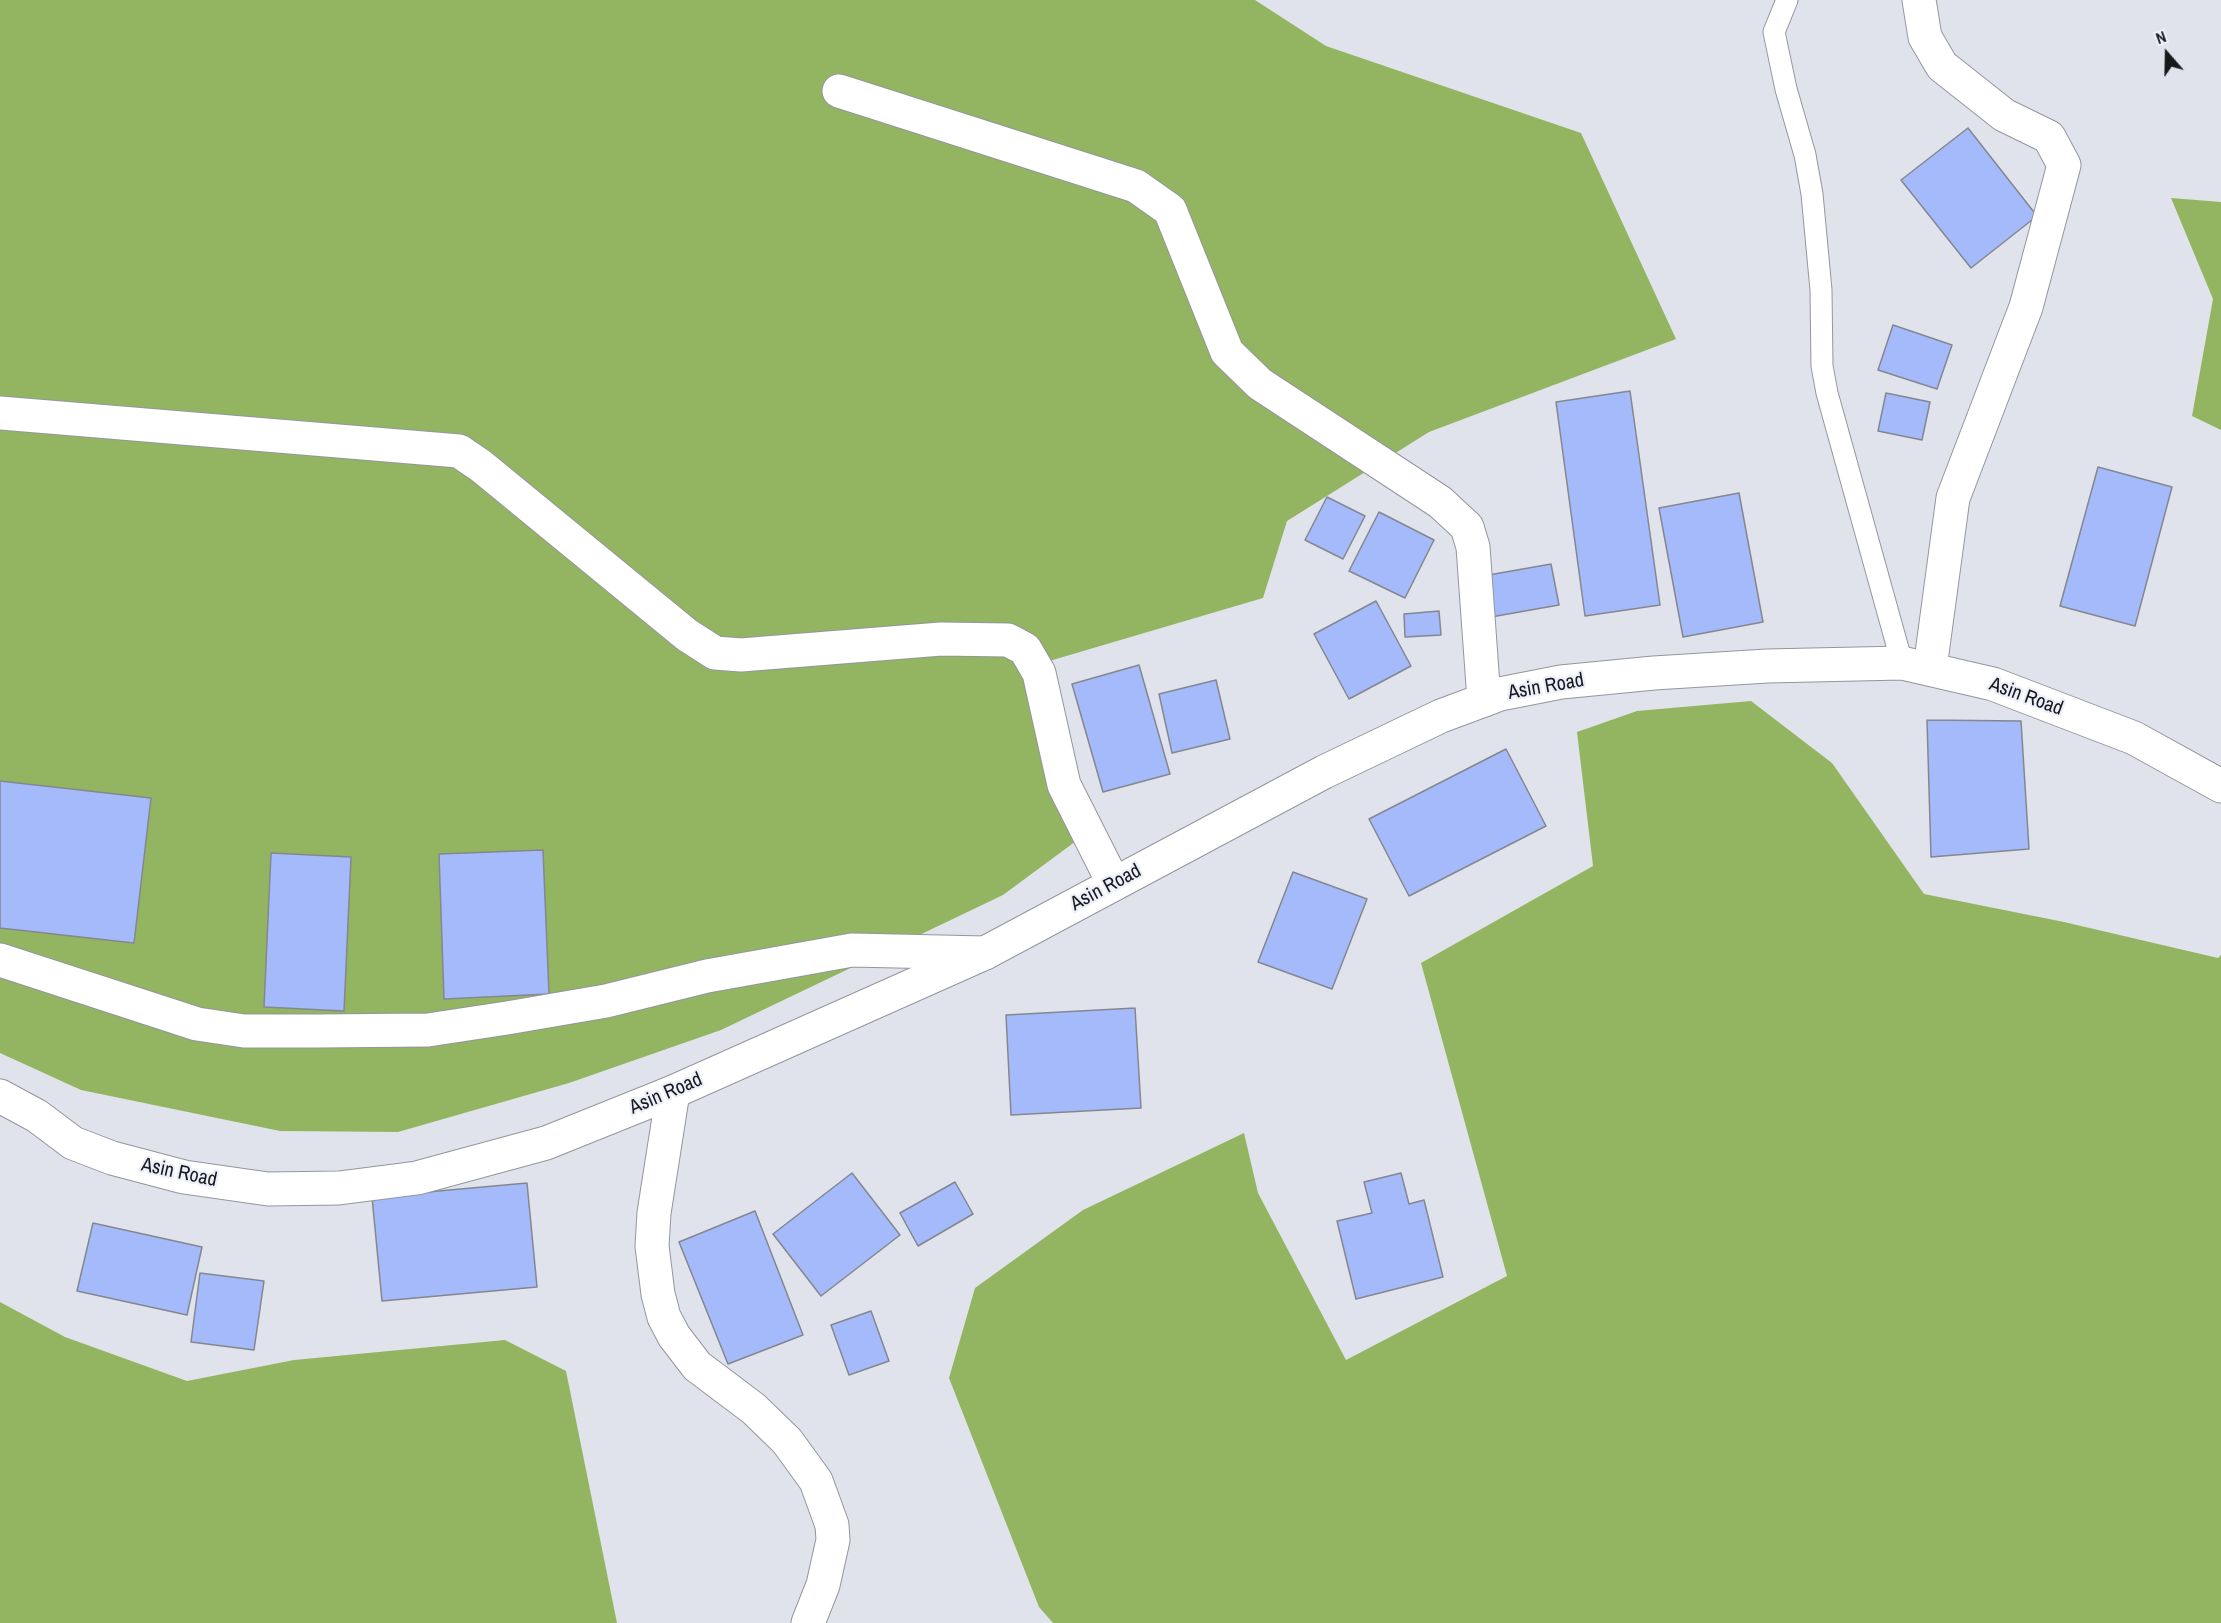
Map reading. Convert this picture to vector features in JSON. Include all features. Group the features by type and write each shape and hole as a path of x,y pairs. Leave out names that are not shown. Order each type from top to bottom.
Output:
{"street":[{"path":"1916,665 1953,498 2026,307 2064,165 2049,137 2004,115 1942,66 1925,37 1919,0"},
{"path":"839,91 1136,186 1170,210 1227,352 1260,384 1440,502 1467,527 1473,547 1484,700"},
{"path":"0,413 459,451 481,466 687,635 715,653 741,655 940,639 1008,640 1025,649 1039,673 1064,785 1114,884"},
{"name":"Asin Road","path":"0,1096 37,1116 73,1143 112,1158 184,1177 268,1189 339,1188 417,1178 546,1143 673,1092 985,954 1324,772 1441,716 1500,694 1561,682 1767,666 1916,665 1994,684 2134,738 2221,786"},
{"path":"0,960 197,1024 244,1031 317,1031 428,1030 606,1001 769,963 852,950 985,954"},
{"path":"673,1092 654,1213 652,1246 658,1294 664,1317 680,1345 697,1366 754,1409 771,1425 787,1441 816,1481 832,1525 833,1540 823,1585 808,1623"}],"lane":[{"path":"1787,0 1774,32 1786,89 1805,155 1812,194 1821,290 1822,366 1827,393 1916,665"}],"green space":[{"path":"0,0 1255,0 1326,46 1581,133 1676,339 1429,432 1287,521 1263,598 1029,667 1091,830 1003,895 721,1030 569,1083 398,1132 280,1131 81,1090 0,1053"},
{"path":"2171,198 2221,202 2221,430 2192,416 2213,299"},
{"path":"1751,701 1832,763 1924,894 2064,922 2218,958 2221,955 2221,1623 1053,1623 1039,1607 949,1378 975,1288 1083,1210 1244,1133 1258,1193 1346,1360 1507,1276 1421,963 1593,866 1577,732 1637,711"},
{"path":"0,1302 65,1337 187,1381 294,1360 505,1340 566,1371 617,1623 0,1623"}],"building":[{"path":"1968,128 2037,216 1971,268 1901,180"},
{"path":"1893,325 1952,345 1937,389 1878,370"},
{"path":"1630,391 1660,605 1585,616 1556,402"},
{"path":"1886,393 1930,402 1922,440 1878,431"},
{"path":"2098,467 2172,487 2135,626 2060,606"},
{"path":"1739,493 1763,622 1683,637 1659,508"},
{"path":"1327,497 1365,516 1343,559 1305,540"},
{"path":"1379,512 1434,540 1405,598 1349,571"},
{"path":"1551,564 1559,605 1491,617 1483,576"},
{"path":"1376,601 1411,666 1349,699 1314,634"},
{"path":"1439,611 1441,635 1405,637 1404,614"},
{"path":"1139,665 1170,774 1103,792 1072,684"},
{"path":"1216,680 1230,739 1172,753 1159,694"},
{"path":"1927,720 2021,721 2029,849 1931,857"},
{"path":"1506,749 1546,826 1409,896 1369,819"},
{"path":"0,781 151,798 134,943 0,928"},
{"path":"543,850 549,994 444,999 439,854"},
{"path":"271,853 351,857 344,1011 264,1007"},
{"path":"1293,872 1367,899 1332,989 1258,962"},
{"path":"1135,1008 1141,1108 1011,1115 1006,1015"},
{"path":"852,1173 900,1235 821,1296 773,1234"},
{"path":"1401,1173 1409,1204 1424,1200 1443,1277 1356,1299 1337,1221 1372,1213 1364,1182"},
{"path":"955,1182 973,1214 918,1246 900,1213"},
{"path":"527,1183 537,1287 382,1301 372,1197"},
{"path":"755,1211 803,1335 728,1364 679,1242"},
{"path":"93,1223 202,1247 187,1315 77,1291"},
{"path":"200,1273 264,1281 254,1350 191,1342"},
{"path":"871,1311 889,1361 849,1375 831,1325"}]}
